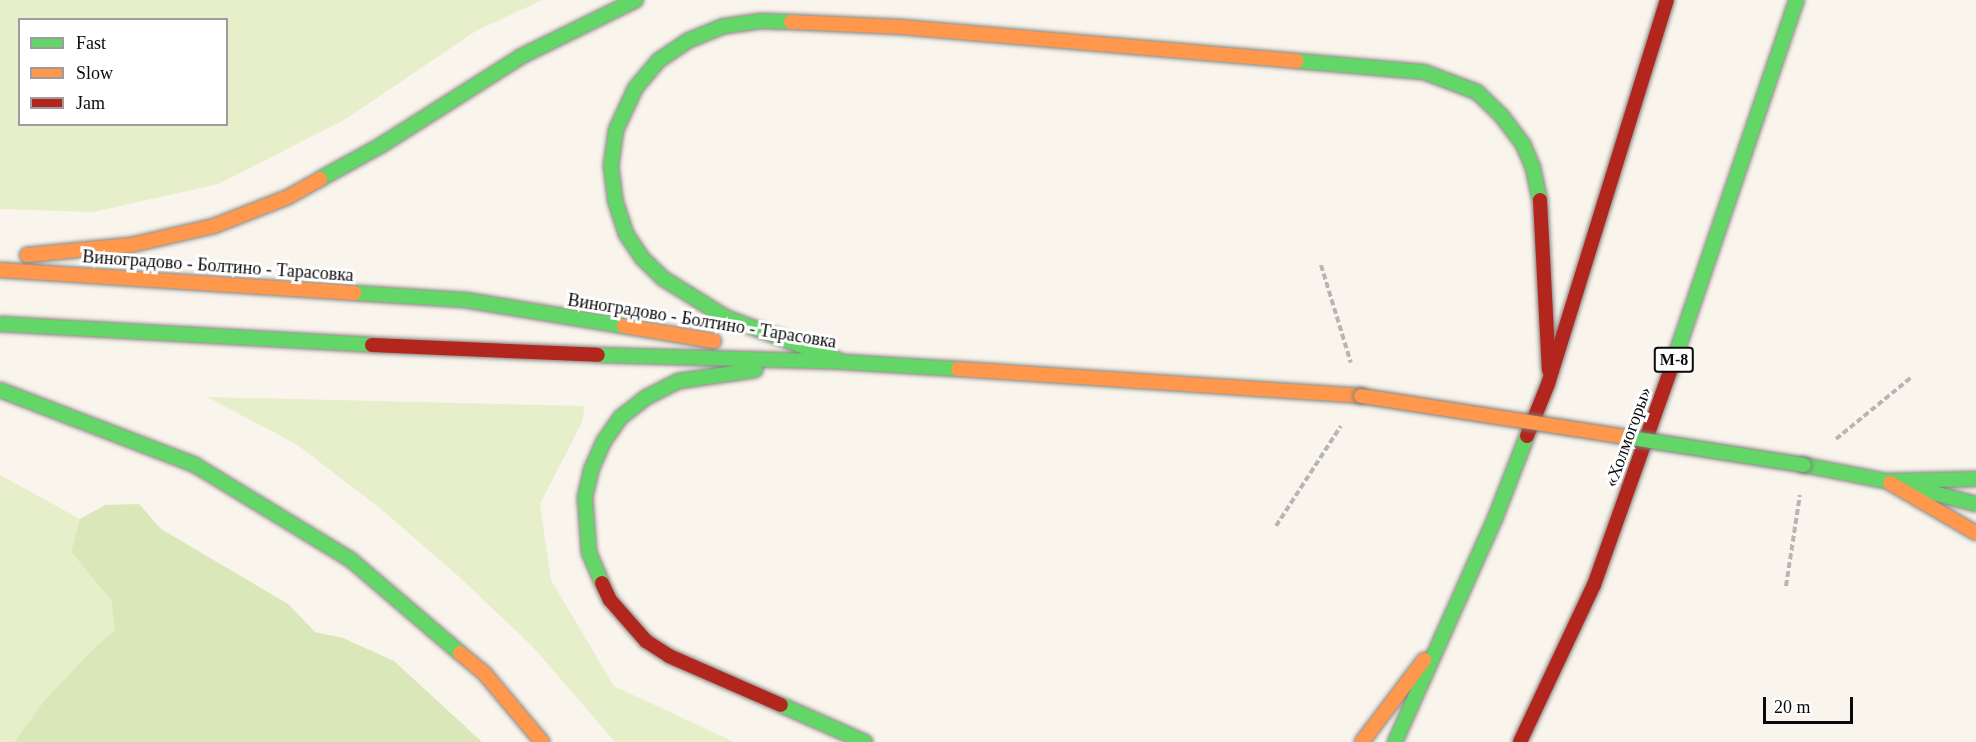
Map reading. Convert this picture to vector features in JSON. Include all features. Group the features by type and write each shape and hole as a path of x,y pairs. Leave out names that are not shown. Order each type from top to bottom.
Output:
{"main road":[{"path":"0,258 131,245 214,226 288,197 380,146 520,57 636,0"},
{"path":"1395,742 1496,516 1548,384 1667,0"},
{"name":"«Холмогоры»","path":"1520,742 1536,713 1594,585 1688,321 1797,0"},
{"path":"843,362 725,317 692,298 664,279 642,258 626,234 615,200 611,166 616,130 635,89 659,60 689,40 724,26 761,21 879,26 1050,38 1413,71 1449,80 1477,92 1501,115 1523,144 1533,168 1540,195 1547,295 1548,384"},
{"name":"Виноградово - Болтино - Тарасовка","path":"0,270 465,300 843,362"},
{"name":"Виноградово - Болтино - Тарасовка","path":"0,324 473,351 843,362"},
{"path":"865,742 669,656 646,641 627,622 597,576 589,553 585,527 587,488 591,470 604,441 621,417 645,398 679,381 708,375 843,362 1266,388 1361,396 1804,465 1886,481 1976,504"},
{"path":"0,390 195,465 351,560 485,674 542,742"},
{"path":"1886,481 1976,479"},
{"path":"1886,481 1976,533"},
{"path":"1362,742 1448,627"},
{"path":"1526,742 1536,713"}],"path":[{"path":"1276,526 1361,396 1321,264"},
{"path":"1786,586 1804,465 1913,376"}],"green space":[{"path":"0,0 542,0 476,31 344,120 218,184 93,212 0,209"},
{"path":"207,397 585,406 582,422 540,504 551,580 614,686 734,742 615,742 532,646 455,573 376,505 296,444"},
{"path":"0,475 80,519 71,552 111,600 115,630 91,651 44,701 14,742 0,742"},
{"path":"139,504 161,529 288,604 315,632 343,638 394,661 482,742 14,742 44,701 91,651 115,630 111,600 71,552 80,519 105,505"}],"traffic: fast":[{"path":"320,179 380,146 520,57 636,0"},
{"path":"1670,372 1797,0"},
{"path":"791,22 761,21 724,26 689,40 659,60 635,89 616,130 611,166 615,200 626,234 642,258 664,279 725,317 836,359"},
{"path":"1297,61 1424,72 1477,92 1501,115 1523,144 1533,168 1540,200"},
{"path":"354,293 465,300 624,326"},
{"path":"0,324 372,345"},
{"path":"598,355 843,362 958,369"},
{"path":"602,583 589,553 585,497 591,470 604,441 621,417 645,398 679,381 755,370"},
{"path":"0,390 195,465 351,560 460,653"},
{"path":"1395,742 1496,516 1527,436"},
{"path":"1625,437 1804,465"},
{"path":"1804,465 1886,481 1976,479"},
{"path":"1902,485 1976,504"},
{"path":"781,705 865,742"}],"traffic: slow":[{"path":"791,22 901,27 1297,61"},
{"path":"27,255 131,245 214,226 288,197 320,179"},
{"path":"0,270 354,293"},
{"path":"624,326 714,341"},
{"path":"958,369 1361,396"},
{"path":"1361,396 1625,437"},
{"path":"1890,483 1976,533"},
{"path":"460,653 485,674 542,742"},
{"path":"1362,742 1424,660"}],"traffic: jam":[{"path":"1527,436 1548,384 1667,0"},
{"path":"1540,200 1549,370"},
{"path":"372,345 598,355"},
{"path":"1520,742 1594,585 1670,372"},
{"path":"602,583 610,600 646,641 669,656 781,705"}]}
